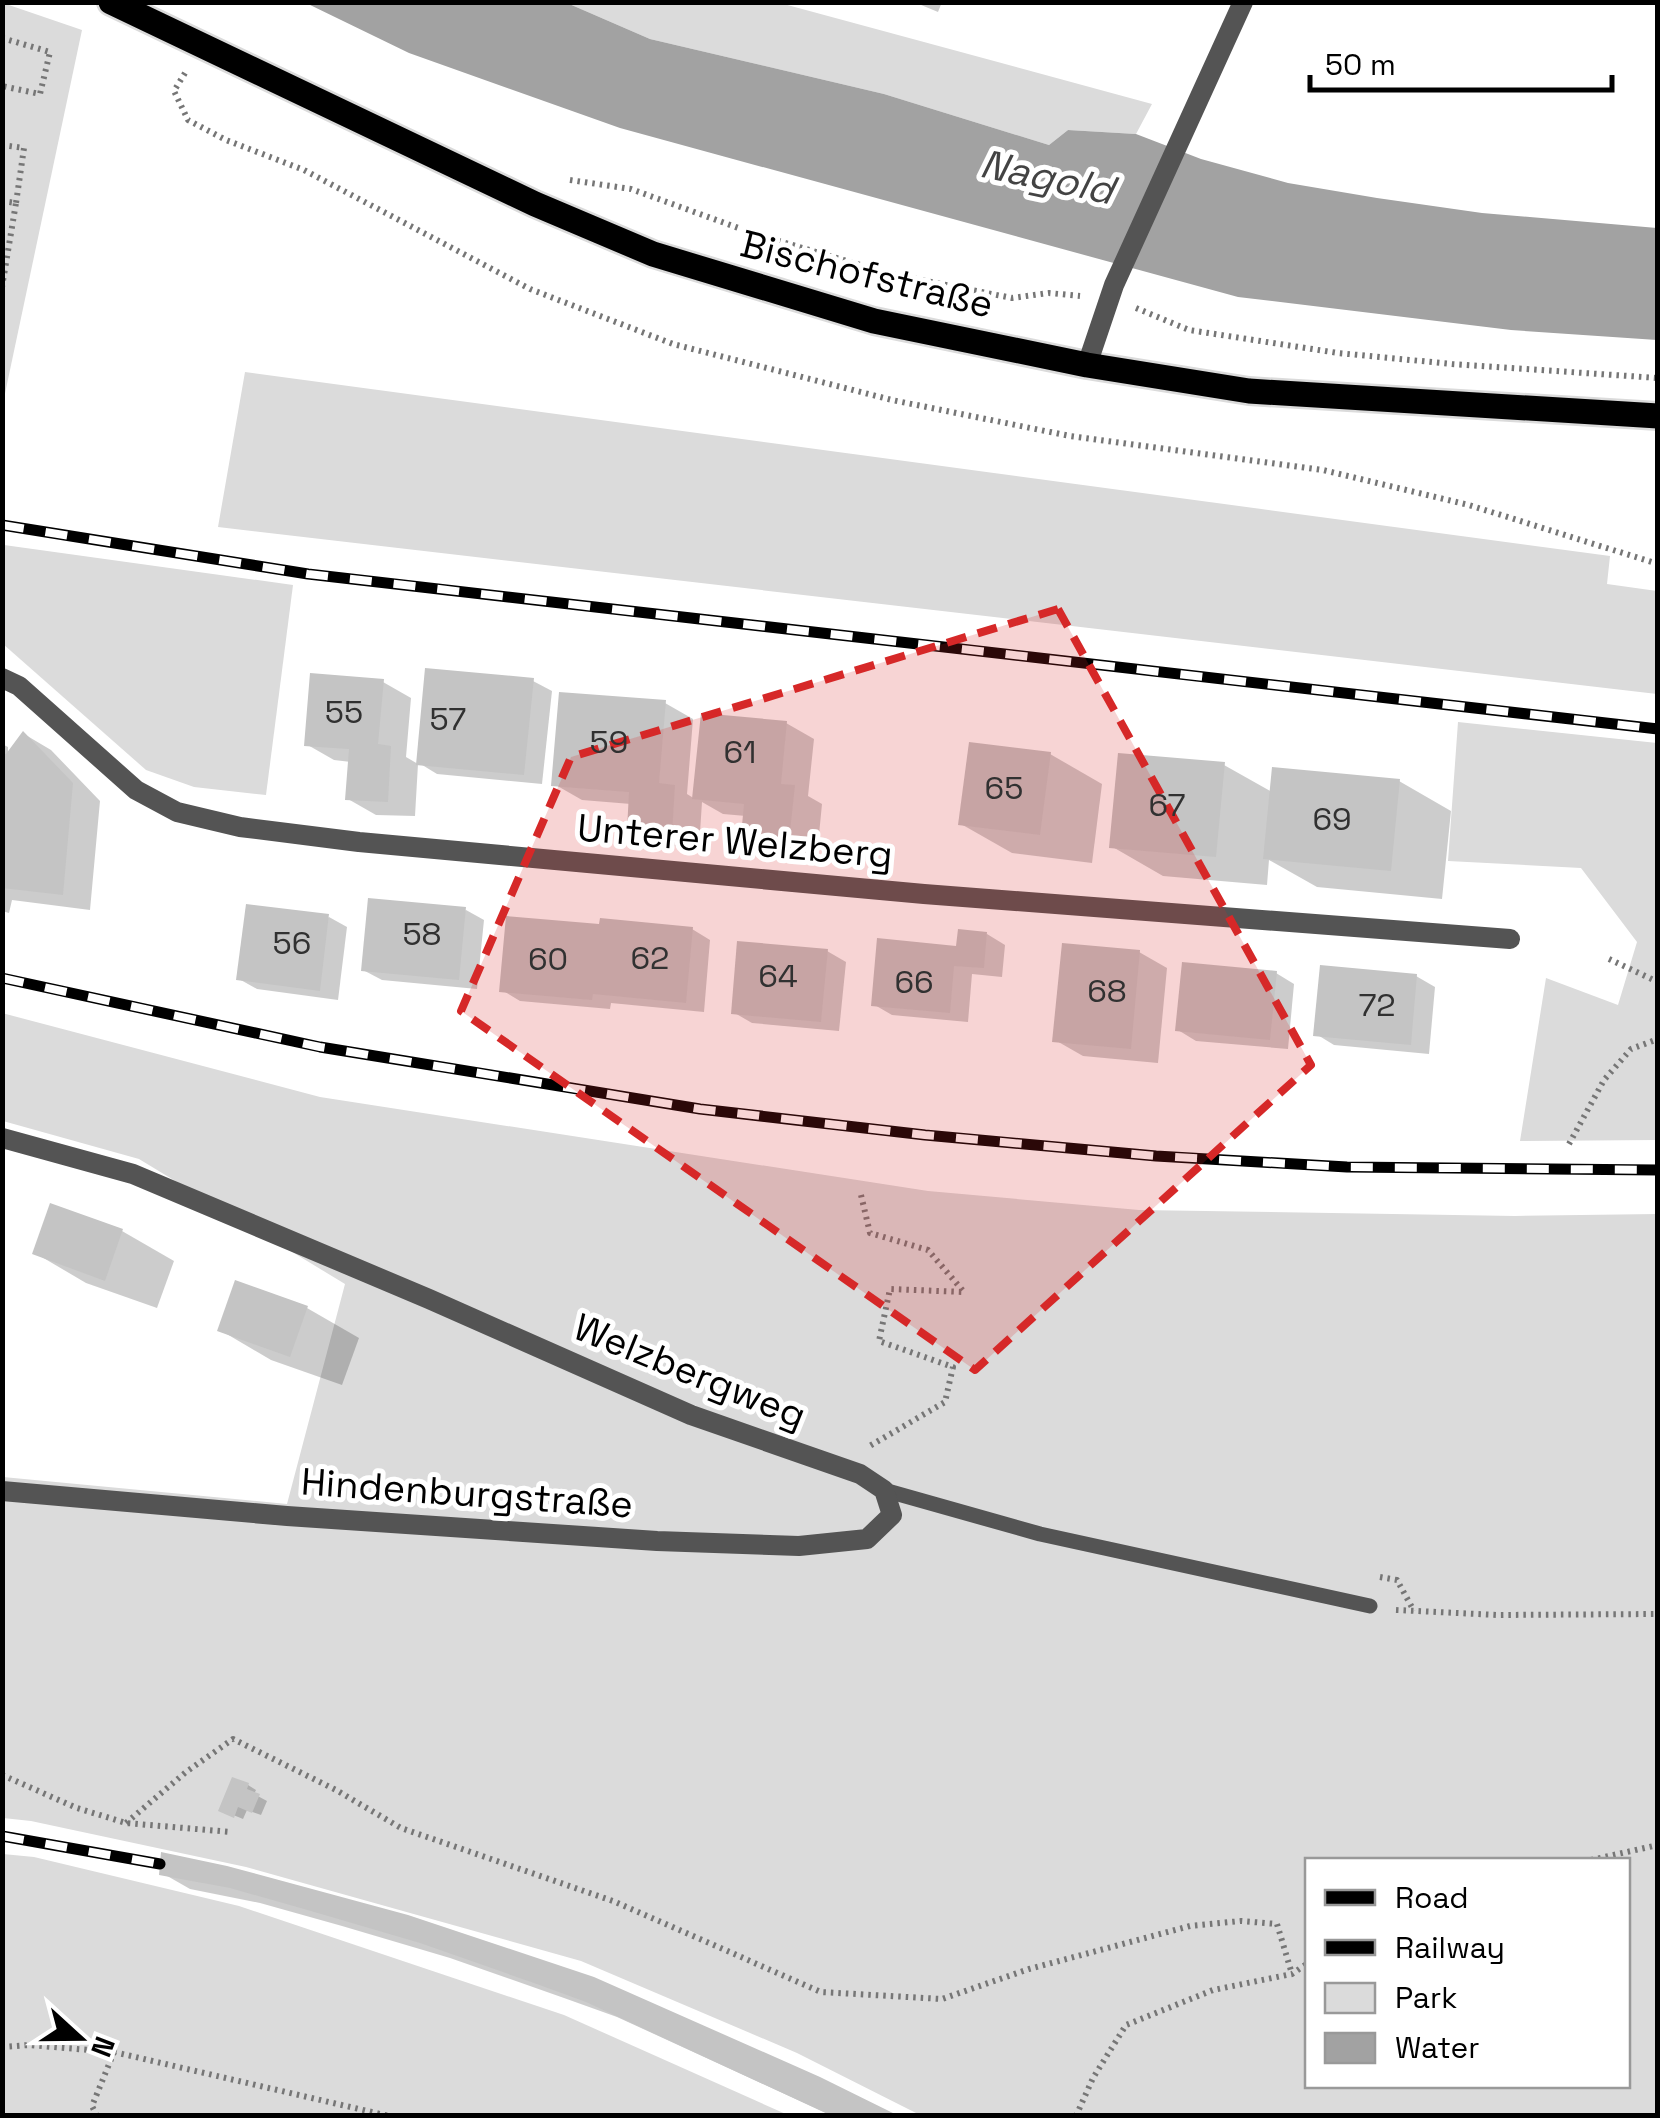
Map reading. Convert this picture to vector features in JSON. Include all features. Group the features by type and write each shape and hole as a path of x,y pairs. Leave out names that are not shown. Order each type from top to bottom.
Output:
{"main road":[{"name":"Bischofstraße","path":"112,2 534,204 653,254 874,320 1087,365 1249,391 1658,416"}],"street":[{"path":"1087,365 1114,285 1242,2"},
{"name":"Unterer Welzberg","path":"2,678 19,686 136,790 177,812 240,827 359,842 924,894 1510,939"},
{"name":"Welzbergweg","path":"2,1138 134,1174 692,1415 860,1474 884,1490"},
{"name":"Hindenburgstraße","path":"2,1491 287,1516 657,1541 799,1546 867,1539 892,1515 884,1490"}],"lane":[{"name":"Welzbergweg","path":"884,1490 1040,1534 1370,1606"}],"path":[{"path":"2,38 50,52 40,94 2,86"},
{"path":"202,47 174,91 188,120 226,140 304,170 530,289 673,344 892,400 1070,436 1323,470 1469,505 1658,564"},
{"path":"2,144 24,148 2,287"},
{"path":"2,201 16,203"},
{"path":"1609,959 1658,982"},
{"path":"1569,1144 1604,1080 1631,1048 1658,1040"},
{"path":"837,1466 945,1402 953,1367 879,1341 890,1289 964,1292 928,1250 870,1233 861,1195"},
{"path":"1415,1612 1658,1614"},
{"path":"126,1823 233,1738 402,1828 613,1901 821,1992 942,1999 1028,1969 1190,1926 1242,1921 1277,1924 1292,1974"},
{"path":"2,1776 77,1808 126,1823 232,1832"},
{"path":"1599,1858 1658,1845"},
{"path":"1076,2116 1093,2078 1126,2025 1213,1990 1292,1974 1305,1965"},
{"path":"2,2047 114,2052 389,2116"},
{"path":"97,2116 92,2106 114,2052"}],"highlighted area":[{"path":"1058,609 1311,1065 975,1370 461,1011 571,757"}],"green space":[{"path":"2,3 82,30 3,403"},
{"path":"567,3 780,3 1152,104 1136,134 1068,130 1049,145 884,94 650,39"},
{"path":"245,372 1610,556 1607,584 1657,591 1657,694 218,527"},
{"path":"4,545 293,585 266,795 194,787 146,770 3,644"},
{"path":"1458,722 1657,743 1657,1140 1520,1141 1546,978 1618,1005 1637,942 1581,868 1448,861"},
{"path":"2,1013 320,1097 928,1191 1139,1210 1515,1216 1657,1214 1657,2115 920,2115 797,2053 581,1961 246,1867 3,1818 3,1477 287,1504 345,1284 139,1159 3,1121"},
{"path":"3,1854 34,1857 239,1906 564,2015 788,2115 3,2115"}],"water":[{"name":"Nagold","path":"306,3 567,3 650,39 884,94 1049,145 1068,130 1136,134 1201,159 1288,183 1482,213 1657,228 1657,340 1511,330 1238,297 620,128 409,53"}],"building":[{"path":"425,668 534,678 524,775 416,765"},
{"path":"310,673 384,679 378,744 391,746 388,802 345,800 349,749 304,746"},
{"path":"559,692 666,700 659,783 675,785 672,834 627,830 629,792 551,786"},
{"path":"701,713 787,721 781,784 795,785 789,841 741,836 744,804 692,799"},
{"path":"23,731 73,783 63,895 2,888 2,753 6,754"},
{"path":"969,742 1051,752 1040,835 958,825"},
{"path":"1118,753 1225,762 1216,857 1109,848"},
{"path":"1272,767 1400,779 1391,871 1263,859"},
{"path":"368,898 466,907 459,980 361,971"},
{"path":"246,904 329,914 320,991 236,980"},
{"path":"506,916 599,924 600,918 693,927 686,1003 593,994 592,1000 499,992"},
{"path":"958,929 987,932 984,968 954,966 950,1013 871,1006 877,938 956,946"},
{"path":"737,941 828,949 821,1022 731,1014"},
{"path":"1062,943 1140,950 1131,1049 1052,1042"},
{"path":"1182,962 1277,971 1270,1040 1175,1031"},
{"path":"1320,965 1417,974 1411,1045 1313,1036"},
{"path":"50,1203 123,1229 105,1281 32,1254"},
{"path":"235,1280 308,1306 290,1357 217,1331"},
{"path":"232,1777 249,1783 247,1789 260,1794 252,1813 238,1807 234,1818 218,1811"},
{"path":"161,1852 408,1915 594,1977 899,2116 832,2116 586,2002 534,1983 420,1943 311,1911 230,1888 159,1875"}],"railway":[{"path":"2,525 308,574 1658,729"},
{"path":"2,978 320,1047 700,1109 1156,1156 1347,1167 1658,1170"},
{"path":"2,1836 160,1864"}]}
